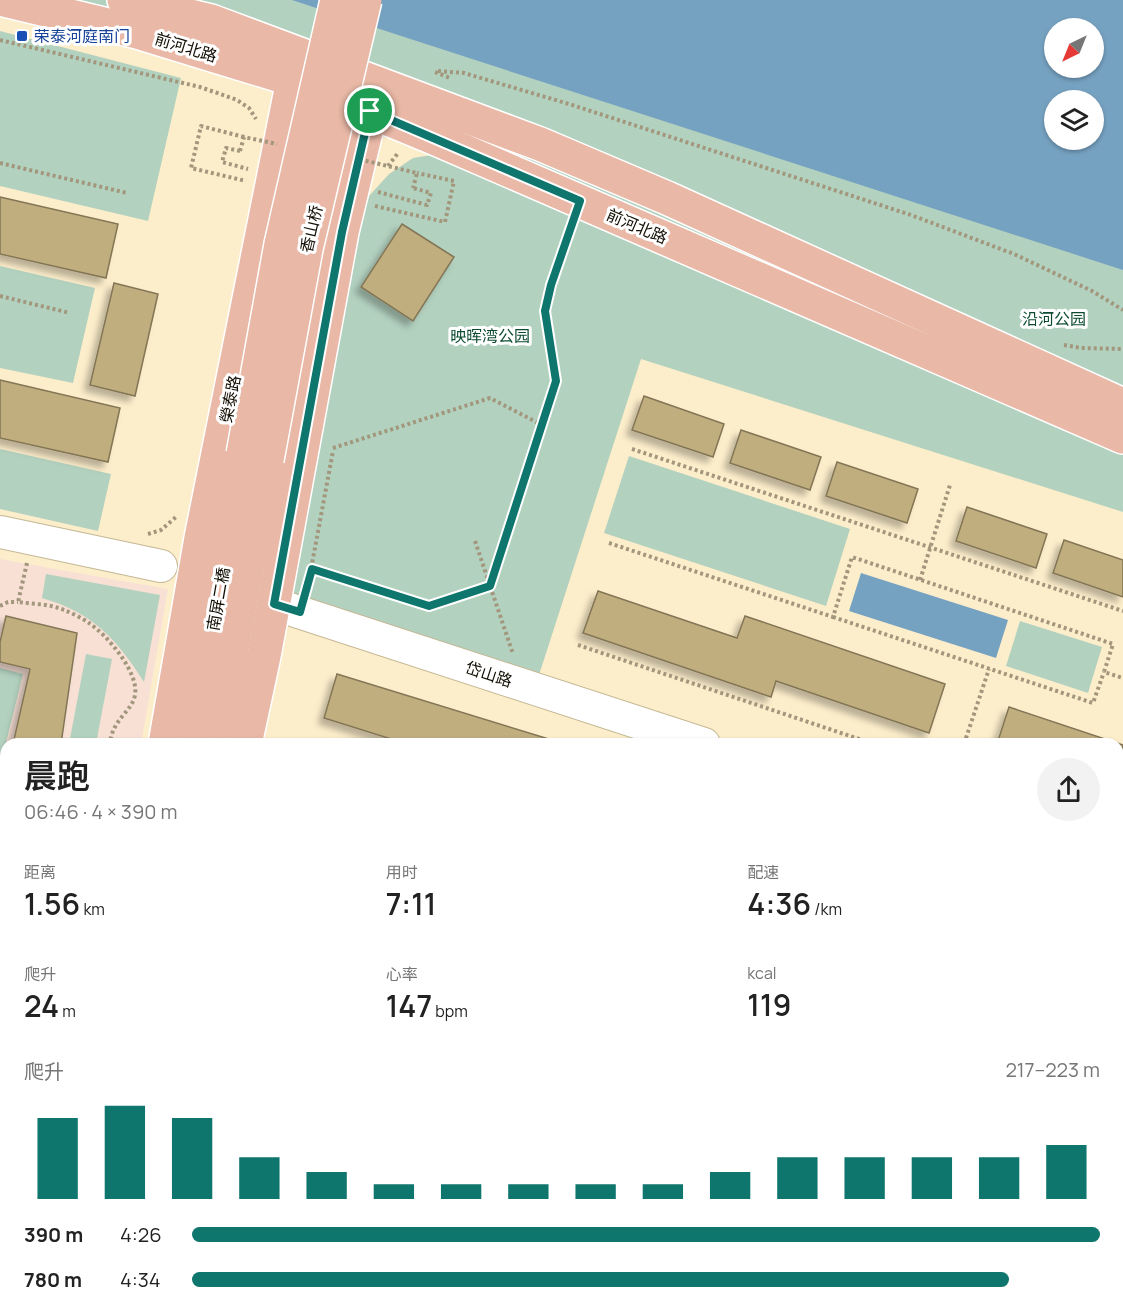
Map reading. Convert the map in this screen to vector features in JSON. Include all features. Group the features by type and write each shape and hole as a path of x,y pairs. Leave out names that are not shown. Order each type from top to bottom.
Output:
{"main road":[{"name":"前河北路","path":"4,0 296,67"},
{"name":"前河北路","path":"124,0 212,21 296,67 374,97 540,144 667,198 1123,405"},
{"name":"香山桥","path":"255,457 281,243 337,0"},
{"name":"香山桥","path":"255,457 365,0"},
{"name":"榮泰路","path":"166,738 201,538 296,67"},
{"name":"前河北路","path":"374,97 580,201 1123,437"},
{"path":"247,738 287,608 342,232 374,97"},
{"path":"267,210 342,232"},
{"name":"南屏二橋","path":"193,738 255,457"},
{"name":"南屏二橋","path":"216,738 255,457"}],"street":[{"path":"0,532 161,566 190,600"},
{"path":"161,566 201,538"},
{"name":"岱山路","path":"287,608 686,738"}],"path":[{"path":"0,40 200,87 225,95 249,108 257,120 259,129"},
{"path":"431,71 464,73 568,104 911,215 1014,254 1092,291 1123,310"},
{"path":"233,178 191,168 201,126 277,144 279,133"},
{"path":"244,137 240,151 226,148 222,162 256,170"},
{"path":"260,149 261,138"},
{"path":"356,147 354,158 454,181 445,222 374,206"},
{"path":"383,174 405,147"},
{"path":"0,163 127,193"},
{"path":"377,192 427,205 431,193 413,188 417,173"},
{"path":"370,216 380,183"},
{"path":"490,586 556,381 545,311 551,285 580,201"},
{"path":"0,296 70,313"},
{"path":"1060,345 1123,349"},
{"path":"333,448 490,399 542,425"},
{"path":"287,608 312,569 335,437"},
{"path":"632,449 1123,611"},
{"path":"920,580 950,485"},
{"path":"142,535 161,530 172,523 181,511"},
{"path":"18,602 33,539"},
{"path":"475,541 524,685"},
{"path":"609,543 1093,703 1113,644 852,557 833,617"},
{"path":"312,569 429,606 490,586"},
{"path":"0,606 8,602 18,602 62,609 89,622 120,655 135,678 135,696 117,722 111,738"},
{"path":"578,645 856,738"},
{"path":"966,738 989,669"},
{"path":"1104,672 1123,678"}],"shaded area":[{"path":"0,559 168,589 142,738 0,738"}],"green space":[{"name":"沿河公园","path":"49,0 298,0 1123,269 1123,424"},
{"path":"0,31 181,78 148,221 0,186"},
{"name":"映晖湾公园","path":"443,153 1123,449 1123,512 641,359 539,675 284,596 359,220 369,196 389,174 413,158"},
{"path":"0,266 95,288 73,383 0,368"},
{"path":"0,449 111,474 98,531 0,509"},
{"path":"629,456 850,529 826,606 604,533"},
{"path":"46,574 160,595 144,682 123,652 102,629 76,611 42,598"},
{"path":"1020,621 1102,647 1088,693 1006,666"},
{"path":"86,654 112,659 97,738 70,738"},
{"path":"0,668 23,674 7,738 0,738"}],"water":[{"path":"292,0 1123,0 1123,270 395,34"},
{"path":"861,573 1008,620 996,658 849,611"}],"building":[{"path":"0,197 118,224 106,278 0,254"},
{"path":"402,224 454,257 413,321 361,287"},
{"path":"114,283 158,294 135,396 90,385"},
{"path":"0,380 120,408 108,462 0,438"},
{"path":"644,396 724,424 713,457 632,430"},
{"path":"741,430 821,457 810,490 730,463"},
{"path":"837,462 918,489 907,523 826,496"},
{"path":"967,507 1047,534 1036,568 956,541"},
{"path":"1064,540 1123,560 1123,597 1053,573"},
{"path":"598,591 737,638 745,616 945,684 929,733 776,681 771,697 583,633"},
{"path":"6,616 77,633 62,738 14,738 30,669 0,662 0,642"},
{"path":"337,674 545,738 388,738 324,718"},
{"path":"1009,707 1102,738 999,738"}],"place":[{"name":"荣泰河庭南门","path":"22,36"}],"route":[{"path":"370,111 580,201 551,285 545,311 556,381 490,586 429,606 312,569 300,612 274,604 342,232 370,111"}]}
